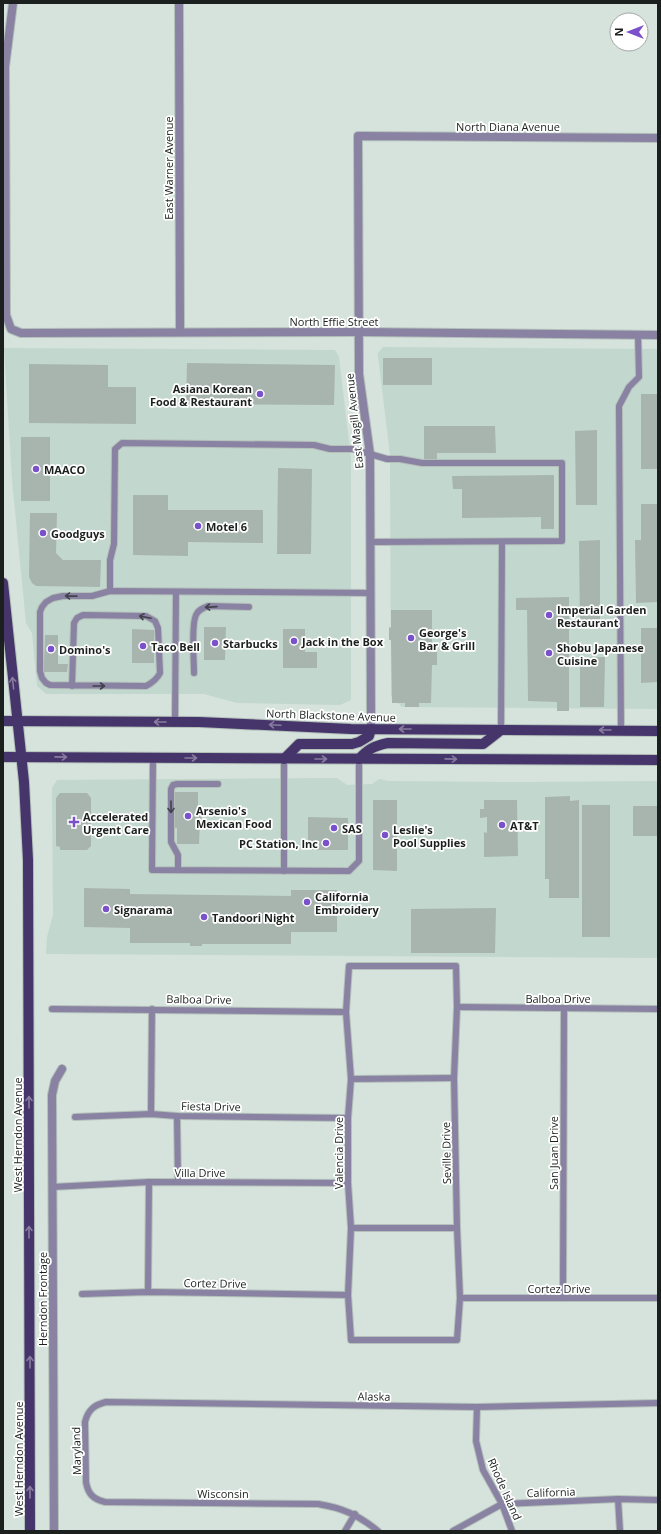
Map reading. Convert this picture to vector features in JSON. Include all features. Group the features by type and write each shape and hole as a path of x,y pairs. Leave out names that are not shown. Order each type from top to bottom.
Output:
{"main road":[{"name":"West Herndon Avenue","path":"3,583 22,757 28,860 30,1531"},
{"name":"North Blackstone Avenue","path":"3,721 175,722 370,729 658,731"},
{"path":"284,759 299,744 352,744 359,742 368,736 370,729"},
{"path":"358,759 368,750 388,743 483,744 501,730"},
{"path":"3,757 658,760"}],"street":[{"name":"North Effie Street","path":"13,3 5,67 6,315 10,328 21,333 358,332 658,335"},
{"name":"East Warner Avenue","path":"179,3 180,332"},
{"name":"North Diana Avenue","path":"358,136 658,138"},
{"name":"East Magill Avenue","path":"358,136 359,374 370,454 370,729"},
{"name":"Herndon Frontage","path":"54,1531 52,1095 55,1081 62,1069"}],"lane":[{"path":"621,731 619,406 629,387 639,377 638,335"},
{"path":"110,592 110,560 114,544 115,449 122,443 314,445 330,449 353,449 387,459 400,459 422,463 562,463 562,541 371,542"},
{"path":"501,730 502,542"},
{"path":"72,686 74,621 83,614 146,616 155,621 158,628 160,672 158,677 150,684 146,686 72,686 50,685 46,683 40,675 40,612 46,602 58,597 92,596 110,592 371,593"},
{"path":"175,722 176,592"},
{"path":"194,672 194,621 199,611 208,606 250,607"},
{"path":"153,758 152,870 349,871 359,861 358,759"},
{"path":"284,759 284,870"},
{"path":"178,870 178,855 171,842 171,789 173,785 177,784 218,784"},
{"name":"Seville Drive","path":"349,966 456,966 457,1007 454,1078 460,1298 457,1340"},
{"name":"Valencia Drive","path":"349,966 346,1012 351,1079 348,1118 348,1183 351,1228 348,1295 351,1340 457,1340"},
{"name":"Balboa Drive","path":"457,1007 658,1009"},
{"name":"Balboa Drive","path":"52,1009 346,1012"},
{"path":"151,1114 152,1009"},
{"name":"San Juan Drive","path":"563,1298 564,1009"},
{"path":"351,1079 454,1078"},
{"name":"Fiesta Drive","path":"75,1117 151,1114 177,1116 348,1118"},
{"path":"177,1116 178,1182"},
{"path":"148,1292 149,1182"},
{"name":"Villa Drive","path":"52,1187 149,1182 348,1183"},
{"path":"351,1228 457,1228"},
{"name":"Cortez Drive","path":"82,1294 148,1292 348,1295"},
{"name":"Cortez Drive","path":"460,1298 658,1298"},
{"name":"Alaska","path":"92,1408 98,1404 106,1402 477,1407 658,1403"},
{"name":"Rhode Island","path":"477,1407 476,1441 483,1470 502,1504 512,1531"},
{"name":"Maryland","path":"91,1495 87,1490 86,1482 85,1422 87,1414 92,1408"},
{"name":"Wisconsin","path":"91,1495 98,1500 105,1502 318,1504 336,1507 355,1514 378,1531"},
{"path":"618,1499 620,1531"},
{"name":"California","path":"453,1531 502,1504 618,1499 658,1500"},
{"path":"345,1531 355,1514"}],"shaded area":[{"path":"383,347 658,349 658,709 402,707 391,696 390,455 378,356 378,353"},
{"path":"4,348 335,350 339,357 351,458 351,700 340,705 237,703 204,694 46,694 37,686 32,633 26,623 12,480"},
{"path":"337,778 347,785 372,784 379,779 388,781 520,782 658,781 658,958 46,954 47,937 53,915 52,788 57,780"}],"building":[{"path":"383,358 432,358 432,385 383,385"},
{"path":"187,363 335,365 334,405 186,404"},
{"path":"29,364 108,365 108,387 136,387 136,424 29,423"},
{"path":"641,394 658,394 658,469 641,469"},
{"path":"424,426 495,426 496,453 437,453 437,459 424,459"},
{"path":"597,430 597,505 576,505 575,431"},
{"name":"MAACO","path":"21,437 50,437 50,501 21,501"},
{"name":"Motel 6","path":"278,468 312,469 311,554 277,554"},
{"path":"554,475 554,529 541,529 541,517 462,518 462,489 453,489 452,476"},
{"name":"Motel 6","path":"133,495 168,495 168,510 263,510 263,543 188,542 188,556 133,555"},
{"path":"641,504 658,504 658,602 636,603 635,540 641,540"},
{"name":"Goodguys","path":"30,513 57,513 56,553 63,560 101,560 100,587 36,586 32,583 29,577"},
{"path":"600,540 600,627 580,627 579,541"},
{"path":"569,597 569,711 557,711 557,702 528,701 527,610 516,610 516,598"},
{"path":"391,610 432,610 432,652 437,652 437,665 432,665 431,703 419,703 419,707 405,707 405,703 392,703 391,640 389,640"},
{"name":"Starbucks","path":"204,627 226,627 225,660 204,660"},
{"path":"641,628 658,628 658,682 641,683"},
{"name":"Taco Bell","path":"132,629 154,630 154,663 132,663"},
{"name":"Jack in the Box","path":"283,629 305,629 305,652 317,652 317,668 283,668"},
{"name":"Domino's","path":"45,635 58,635 58,664 68,664 67,672 36,672 36,663 44,663"},
{"path":"605,657 604,707 580,707 580,658"},
{"name":"Arsenio's Mexican Food","path":"175,792 198,792 198,811 201,811 202,821 200,821 199,844 177,844 177,828 174,828"},
{"name":"Accelerated Urgent Care","path":"60,793 87,793 91,798 91,846 87,850 60,850 60,847 56,846 56,798"},
{"path":"570,796 570,801 579,800 579,898 549,898 549,879 545,879 545,797"},
{"name":"Leslie's Pool Supplies","path":"373,800 397,800 397,871 373,870"},
{"name":"AT&T","path":"484,800 517,800 518,856 484,857 484,832 487,833 487,817 480,818 480,809 484,809"},
{"path":"582,805 610,805 610,937 582,937"},
{"path":"633,806 658,806 658,836 633,836"},
{"path":"308,817 348,818 348,850 308,850"},
{"path":"84,888 130,889 130,894 291,896 291,890 337,890 337,932 291,932 291,944 202,944 202,946 190,946 190,943 130,943 130,928 84,927"},
{"path":"496,908 495,953 411,953 411,909"}],"place":[{"name":"Asiana Korean Food & Restaurant","path":"260,394"},
{"name":"MAACO","path":"36,469"},
{"name":"Motel 6","path":"198,526"},
{"name":"Goodguys","path":"43,533"},
{"name":"Imperial Garden Restaurant","path":"549,615"},
{"name":"George's Bar & Grill","path":"411,638"},
{"name":"Jack in the Box","path":"294,641"},
{"name":"Starbucks","path":"215,643"},
{"name":"Taco Bell","path":"143,646"},
{"name":"Domino's","path":"51,649"},
{"name":"Shobu Japanese Cuisine","path":"549,653"},
{"name":"Arsenio's Mexican Food","path":"188,816"},
{"name":"Accelerated Urgent Care","path":"74,822"},
{"name":"AT&T","path":"502,825"},
{"name":"SAS","path":"334,828"},
{"name":"Leslie's Pool Supplies","path":"385,835"},
{"name":"PC Station, Inc","path":"326,843"},
{"name":"California Embroidery","path":"307,902"},
{"name":"Signarama","path":"106,909"},
{"name":"Tandoori Night","path":"204,917"}]}
